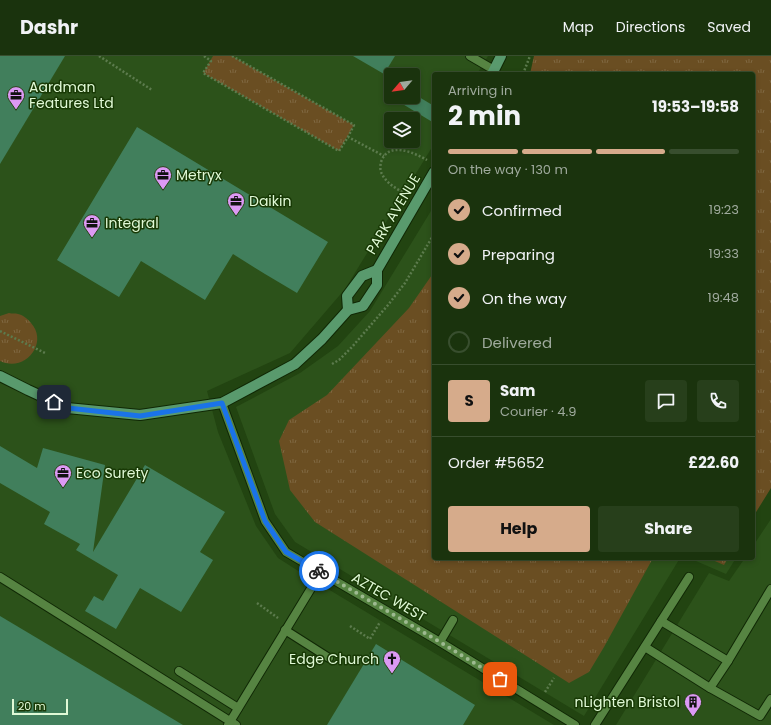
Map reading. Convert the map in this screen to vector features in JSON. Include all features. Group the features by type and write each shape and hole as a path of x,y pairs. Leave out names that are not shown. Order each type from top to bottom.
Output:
{"street":[{"path":"493,72 501,56"},
{"name":"PARK AVENUE","path":"0,376 68,408 140,416 222,403 295,364 322,339 348,310 363,306 377,285 376,270 432,175"},
{"name":"PARK AVENUE","path":"348,310 347,296 362,276 376,270"}],"lane":[{"path":"470,56 493,72"},
{"name":"AZTEC WEST","path":"222,403 265,521 286,552 440,642 575,725"},
{"path":"0,577 170,683 232,724 238,708 321,572"},
{"path":"595,725 689,577"},
{"path":"710,688 771,589"},
{"path":"440,642 453,620"},
{"path":"661,621 728,661"},
{"path":"287,627 329,658"},
{"path":"644,647 710,688 760,716 771,698"},
{"path":"178,671 238,708"}],"path":[{"path":"99,56 152,90"},
{"path":"204,56 211,61"},
{"path":"213,56 203,73 339,151 354,125 232,56"},
{"path":"524,72 530,56"},
{"path":"348,137 384,156"},
{"path":"417,201 389,184 380,173 380,164 384,156 390,150 402,149 419,155 429,161"},
{"path":"332,364 339,360 388,305 404,283 432,237"},
{"path":"0,331 45,352"},
{"path":"257,603 287,627"},
{"path":"350,626 370,639 377,627"}],"shaded area":[{"path":"0,56 488,56 478,72 432,72 432,147 345,289 290,353 207,391 218,432 256,526 278,558 554,725 0,725"},
{"path":"432,209 432,560 679,560 584,716 295,542 275,514 236,407 300,373 338,346 370,311"},
{"path":"771,519 771,725 616,725 709,573 729,581 744,560 755,560 755,543"},
{"path":"694,560 735,560 726,574"}],"green space":[{"path":"213,56 232,56 354,125 339,151 203,73"},
{"path":"534,56 771,56 771,488 755,514 755,72 530,72"},
{"path":"432,275 432,560 652,560 589,672 569,683 315,522 290,490 279,441 289,420 327,395 409,308"},
{"path":"9,313 22,315 25,317 36,331 37,339 36,347 26,360 9,364 0,361 0,316"},
{"path":"713,560 727,560 724,565"}],"building":[{"name":"Aardman Features Ltd","path":"0,56 65,56 0,164"},
{"path":"353,56 395,56 388,68 384,68 384,74"},
{"path":"420,98 432,105 432,122 420,115 420,112 416,112 403,104 420,104"},
{"path":"137,127 328,242 297,293 233,254 205,300 141,261 119,297 57,260"},
{"path":"0,446 37,468 43,448 105,465 93,552 145,465 225,512 200,552 213,560 181,612 140,588 116,629 85,611 94,596 103,601 118,575 76,550 80,544 44,524 50,512 0,483"},
{"path":"0,616 183,725 0,725"},
{"name":"Edge Church","path":"376,644 475,705 463,725 327,725"}],"way so far":[{"path":"319,571 500,679"}],"place":[{"name":"Aardman Features Ltd","path":"16,110"},
{"name":"Metryx","path":"163,190"},
{"name":"Daikin","path":"236,216"},
{"name":"Integral","path":"92,238"},
{"name":"Eco Surety","path":"63,488"},
{"name":"Edge Church","path":"392,674"},
{"name":"nLighten Bristol","path":"693,717"}],"route":[{"path":"54,402 68,408 140,416 222,403 265,521 286,552 319,571"}]}
